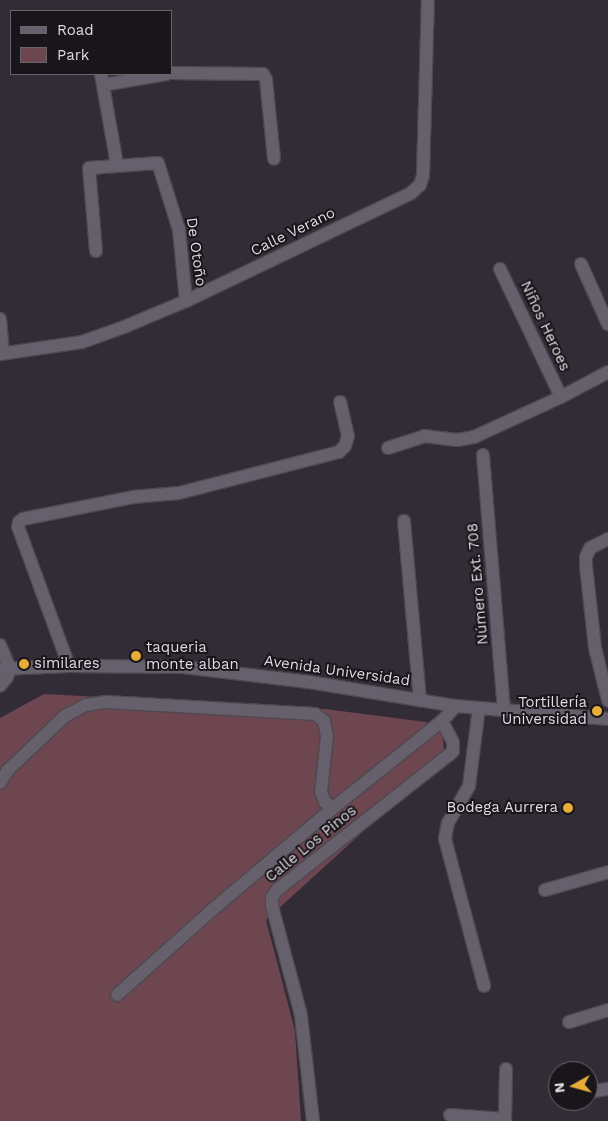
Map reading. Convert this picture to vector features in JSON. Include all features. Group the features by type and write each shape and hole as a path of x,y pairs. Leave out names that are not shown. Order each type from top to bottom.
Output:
{"street":[{"name":"Calle Verano","path":"2,354 82,342 186,301 411,192 420,185 423,175 428,0"},
{"path":"172,73 263,74 266,79 274,159"},
{"path":"96,250 89,168 117,165 102,79 153,75"},
{"name":"De Otoño","path":"117,165 158,164 179,230 186,301"},
{"path":"581,264 608,324"},
{"name":"Niños Heroes","path":"500,269 561,397"},
{"path":"0,319 2,354"},
{"path":"388,448 424,436 457,440 474,437 561,397 608,372"},
{"path":"69,666 18,527 19,522 23,519 133,497 179,493 339,452 345,446 348,436 340,402"},
{"name":"Número Ext. 708","path":"483,455 504,711"},
{"path":"404,521 420,700"},
{"path":"608,539 590,548 586,557 586,566 595,648 608,700"},
{"path":"0,645 7,677 0,686"},
{"name":"Avenida Universidad","path":"5,669 69,666 184,667 309,682 456,706 608,719"},
{"path":"0,783 8,770 65,716 86,705 106,702 315,714 324,721 327,736 321,792 325,802 333,808"},
{"path":"118,995 156,959 333,808 442,721 456,706"},
{"path":"479,708 469,786 448,823 445,839 484,986"},
{"name":"Calle Los Pinos","path":"313,1121 301,1015 272,906 272,896 453,751 454,742 442,721"},
{"path":"545,890 608,872"},
{"path":"569,1022 608,1010"},
{"path":"450,1115 505,1120 506,1069"}],"green space":[{"path":"44,694 325,709 441,724 445,757 266,920 295,1031 301,1121 0,1121 0,718"}],"place":[{"name":"taqueria monte alban","path":"136,656"},
{"name":"similares","path":"24,664"},
{"name":"Tortillería Universidad","path":"597,711"},
{"name":"Bodega Aurrera","path":"568,808"}]}
